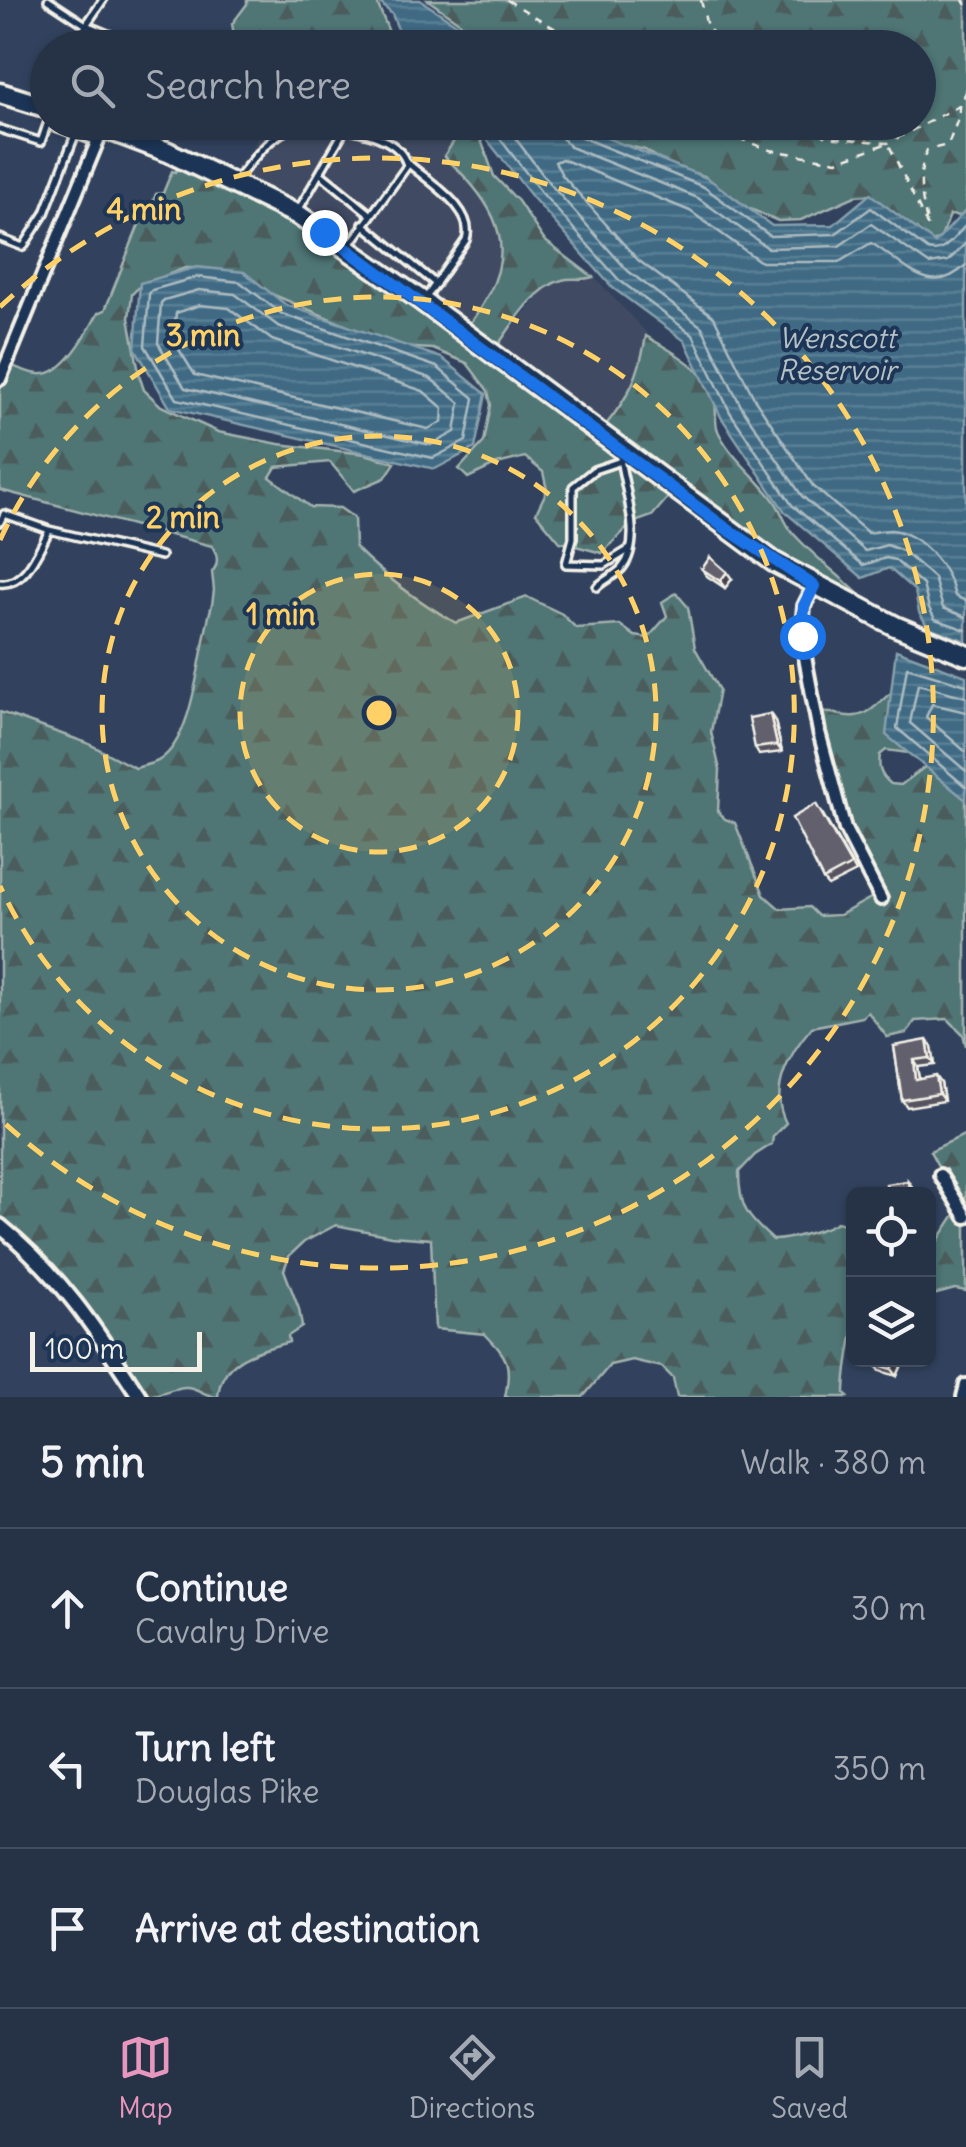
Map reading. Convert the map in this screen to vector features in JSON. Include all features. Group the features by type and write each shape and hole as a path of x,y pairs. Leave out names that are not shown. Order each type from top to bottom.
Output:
{"main road":[{"path":"0,92 30,108"},
{"path":"114,140 234,182 296,214 423,302 620,456 724,527 814,586 895,626 966,654"}],"street":[{"path":"0,379 88,140"},
{"path":"814,586 804,606 802,646 819,732 845,828 880,899"},
{"path":"940,1175 966,1217"},
{"path":"0,1226 41,1260 69,1291 140,1397"},
{"path":"964,1397 966,1385"}],"lane":[{"path":"48,0 98,30"},
{"path":"84,30 103,0"},
{"path":"0,129 30,139"},
{"path":"0,238 23,247 86,140"},
{"path":"234,182 270,140"},
{"path":"296,214 340,140"},
{"path":"381,140 399,150 406,162 460,210 469,231 423,302"},
{"path":"347,248 407,166 406,162"},
{"path":"321,174 370,214"},
{"path":"364,224 436,284"},
{"path":"597,587 621,570 630,549 632,514 620,456 573,487 573,538 566,564 604,565 630,549"},
{"path":"0,522 4,514 50,530 161,556"},
{"path":"0,584 25,574 50,530"}],"path":[{"path":"507,0 558,30"},
{"path":"701,0 710,30"},
{"path":"888,143 928,226 921,197 920,166 927,150 948,145 966,92"},
{"path":"936,118 959,106"},
{"path":"742,140 770,150 837,162 894,140"},
{"path":"857,140 888,143"}],"shaded area":[{"path":"256,140 451,140 444,156 477,187 496,225 503,250 500,269 467,326 237,185"},
{"path":"566,278 595,278 652,339 646,337 629,397 605,426 490,355 546,287"}],"green space":[{"path":"247,0 376,0 388,30 233,30 232,24"},
{"path":"428,0 966,0 966,213 950,215 940,240 929,242 868,195 855,196 801,220 778,221 748,208 704,176 667,165 645,150 606,140 936,140 936,30 470,30"},
{"path":"451,140 481,140 494,176 518,201 544,240 593,277 562,280 541,292 491,355 605,426 632,384 646,336 678,355 705,380 715,403 719,433 773,499 792,532 875,611 671,494 652,516 632,523 602,553 560,542 536,513 547,490 543,472 525,457 497,464 468,478 459,469 484,442 491,405 488,391 467,363 433,349 397,347 248,284 185,268 141,285 132,294 129,318 140,378 144,390 161,406 218,432 365,454 395,463 385,478 354,491 330,462 276,467 270,477 310,507 340,508 354,518 355,547 403,588 456,623 527,597 562,614 576,628 620,625 635,636 648,638 667,616 662,602 676,593 688,607 695,648 719,690 711,732 720,770 718,811 735,823 764,895 780,909 809,907 818,916 840,915 876,895 841,828 813,715 862,715 898,688 909,753 886,750 880,755 884,778 901,785 938,757 966,778 966,1046 963,1034 948,1019 915,1021 907,1033 887,1037 868,1012 862,1017 812,1027 784,1072 779,1098 786,1123 773,1136 772,1144 739,1172 746,1210 773,1240 806,1234 837,1222 846,1224 848,1397 677,1397 673,1378 662,1367 632,1360 610,1365 583,1397 505,1397 506,1362 485,1334 435,1329 431,1239 336,1225 304,1242 289,1256 284,1270 302,1327 288,1336 289,1342 253,1353 233,1365 220,1384 218,1397 187,1387 139,1397 78,1302 0,1229 0,712 87,743 135,768 158,761 171,750 188,713 212,605 212,572 217,559 212,546 0,490 0,361 39,374 48,373 66,361 98,313 105,310 140,222 136,215 147,216 156,194 163,193 172,171 183,162 237,185 467,326 498,272 499,235 484,201 444,156"},
{"path":"966,1134 966,1291 955,1289 936,1294 936,1242 960,1207 930,1151"}],"water":[{"path":"377,0 420,0 465,30 398,30 392,14"},
{"name":"Wenscott Reservoir","path":"487,140 612,140 709,179 772,226 833,225 870,194 935,243 966,210 966,641 928,627 919,612 915,591 889,568 863,578 785,512 721,417 685,341 613,288"},
{"path":"197,267 244,272 286,305 442,358 486,394 475,448 435,469 170,408 135,348 140,283"},
{"path":"896,650 966,676 966,800 886,735"}],"building":[{"path":"710,557 727,572 720,581 702,569"},
{"path":"770,714 777,745 755,748 749,718"},
{"path":"816,804 851,865 823,880 792,818"},
{"path":"927,1040 930,1058 914,1060 916,1080 936,1076 939,1094 902,1100 894,1046"},
{"path":"908,1181 908,1187 887,1187 886,1184"}],"route":[{"path":"324,232 724,527 814,586 804,606 802,636"}]}
